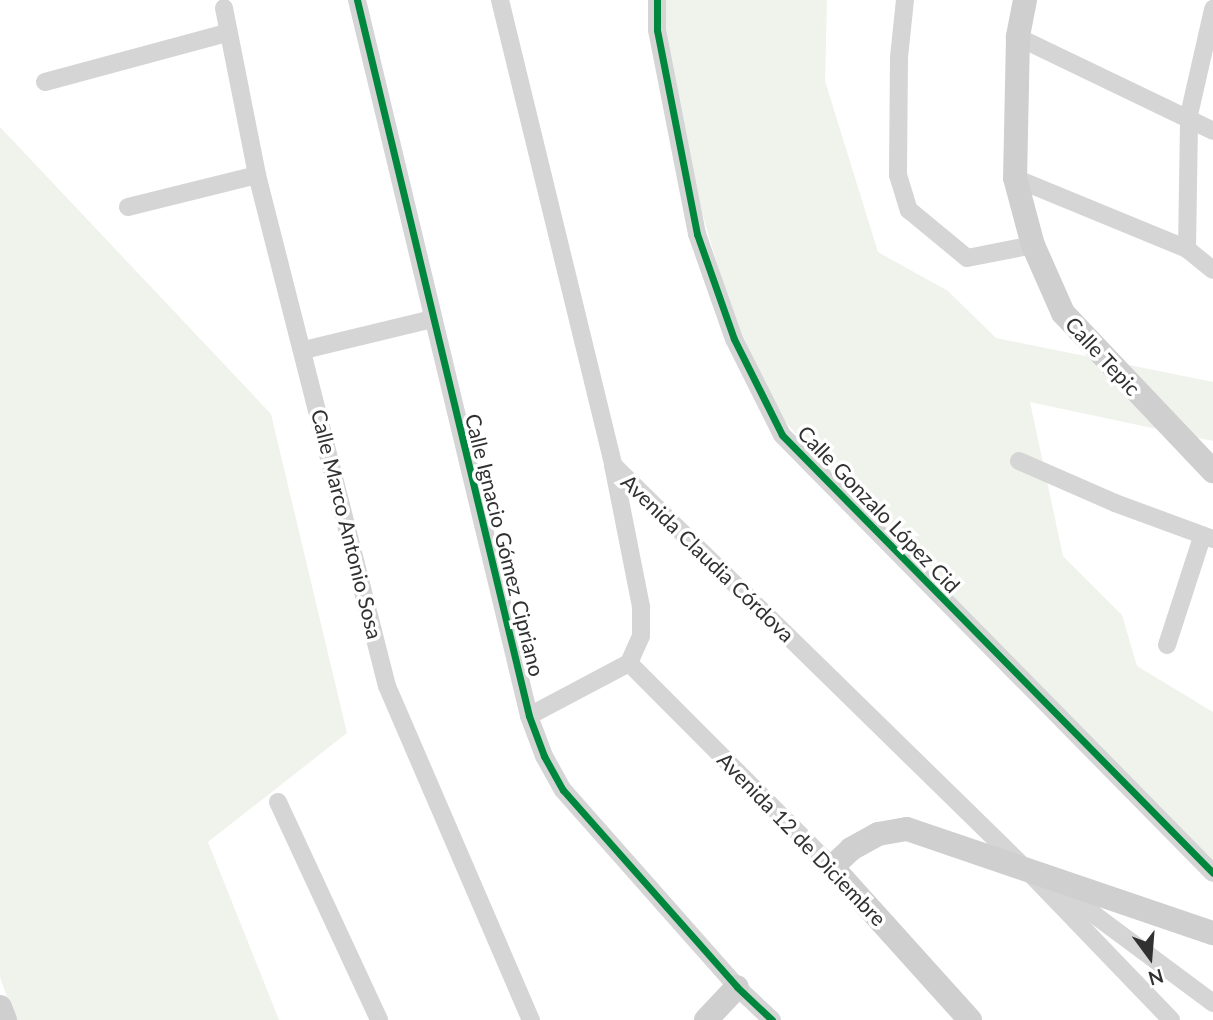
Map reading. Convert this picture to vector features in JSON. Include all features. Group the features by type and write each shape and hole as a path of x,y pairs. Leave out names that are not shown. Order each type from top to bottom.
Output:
{"street":[{"name":"Calle Ignacio Gómez Cipriano","path":"358,0 432,319 529,716 563,790 737,987 772,1020"},
{"name":"Avenida Claudia Córdova","path":"500,0 613,465 1024,867"},
{"name":"Calle Gonzalo López Cid","path":"657,0 657,30 697,234 734,339 782,435 1213,873"},
{"path":"905,0 899,57 898,175 909,210 967,258 1032,245"},
{"name":"Calle Tepic","path":"1025,0 1018,37 1015,178 1032,245 1063,313 1213,471"},
{"name":"Calle Marco Antonio Sosa","path":"224,8 226,33 257,175 304,350 387,686 531,1020"},
{"path":"1187,249 1189,115 1213,9"},
{"path":"45,82 226,33"},
{"path":"1018,37 1189,115 1213,131"},
{"path":"128,207 257,175"},
{"path":"1015,178 1187,249 1213,270"},
{"path":"304,350 432,319"},
{"path":"1019,461 1208,538 1167,645"},
{"path":"529,716 629,663 641,636 641,607 613,465"},
{"name":"Avenida 12 de Diciembre","path":"629,663 832,867 971,1020"},
{"path":"278,802 379,1020"},
{"path":"832,867 851,849 878,834 907,829 1024,867 1096,916 1213,1003"},
{"path":"1056,890 1213,933"},
{"path":"1056,890 1171,1020"},
{"path":"706,1020 737,987"},
{"path":"0,1007 5,1020"}],"shaded area":[{"path":"663,0 827,0 825,81 878,252 948,291 996,338 1213,382 1213,441 1030,402 1063,556 1122,615 1137,666 1213,712 1213,868 887,537 783,419 732,313 663,83"},
{"path":"0,127 271,414 347,733 208,842 279,1020 15,1020 0,977"}],"cycle path":[{"path":"357,0 529,716 544,756 563,790 737,987 772,1020"},
{"path":"657,0 657,30 697,234 734,339 782,435 1213,873"}]}
